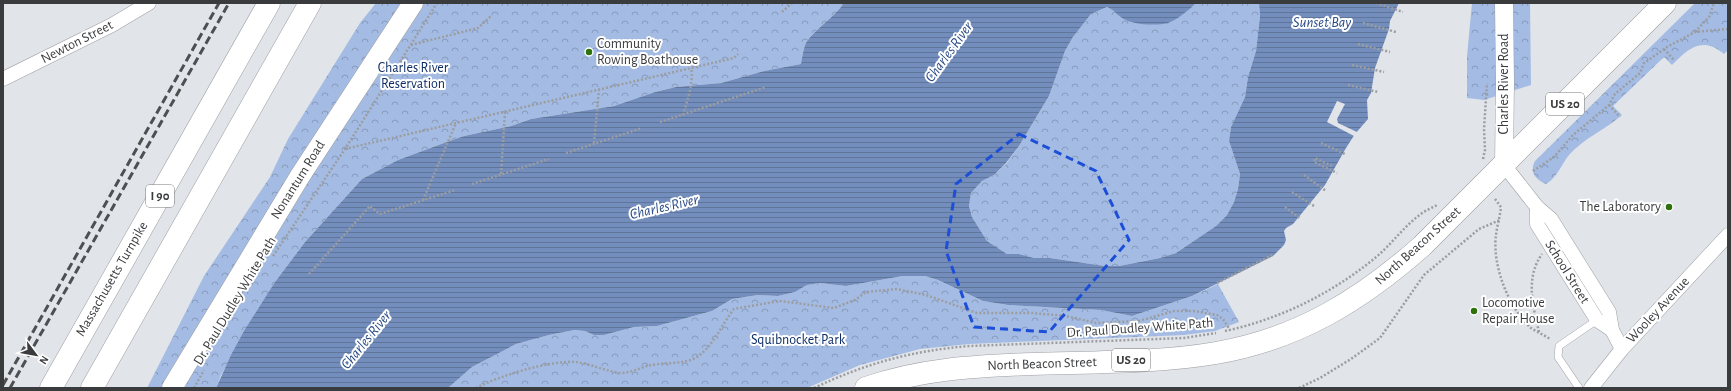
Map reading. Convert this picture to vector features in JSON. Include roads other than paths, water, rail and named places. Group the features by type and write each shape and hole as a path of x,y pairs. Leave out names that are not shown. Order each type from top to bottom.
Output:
{"main road":[{"name":"Massachusetts Turnpike","path":"50,388 269,3"},
{"name":"I 90","path":"92,388 310,3"},
{"name":"Nonantum Road","path":"177,388 198,364 300,176 413,3"},
{"name":"North Beacon Street","path":"866,388 900,377 957,368 1160,359 1204,355 1249,346 1301,328 1334,312 1388,276 1422,246 1665,3"},
{"name":"Nonantum Road","path":"172,388 198,364"}],"street":[{"name":"Newton Street","path":"3,79 112,25 149,3"},
{"name":"Charles River Road","path":"1504,3 1504,165"},
{"name":"School Street","path":"1504,165 1537,207 1551,219 1609,312 1612,330 1622,349"},
{"name":"School Street","path":"1537,207 1537,224 1597,320 1612,330"},
{"name":"Wooley Avenue","path":"1591,388 1622,349 1728,235"}],"lane":[{"path":"1579,388 1558,357 1559,346 1597,320"}],"water":[{"path":"844,3 1196,3 1172,22 1163,24 1151,25 1132,22 1122,18 1107,7 1091,14 1073,37 1065,51 1049,96 1019,146 1006,163 994,175 982,181 971,193 969,206 972,217 987,241 1007,254 1019,254 1034,258 1050,258 1105,266 1119,266 1160,258 1176,253 1216,226 1227,215 1234,202 1240,174 1229,141 1231,127 1245,97 1248,77 1256,51 1260,16 1259,3 1399,3 1390,21 1389,29 1375,68 1371,93 1367,100 1368,119 1355,134 1325,185 1293,224 1284,231 1286,240 1284,245 1273,256 1192,296 1132,316 1101,310 1008,305 983,301 938,280 925,276 903,276 846,286 820,283 807,285 795,292 778,296 758,295 732,299 712,311 657,326 634,327 604,335 594,335 585,331 574,330 549,335 516,344 472,367 448,388 216,388 244,331 275,282 305,242 362,179 398,160 464,136 511,126 531,119 614,106 655,92 676,87 721,83 764,71 801,64 804,47 808,40 840,9"}],"railway":[{"path":"3,385 219,3"},
{"path":"10,388 229,3"}],"place":[{"name":"Community Rowing Boathouse","path":"589,52"},
{"name":"The Laboratory","path":"1669,207"},
{"name":"Locomotive Repair House","path":"1474,311"}],"water label":[{"name":"Sunset Bay","path":"1322,22"},
{"name":"Charles River","path":"949,52"},
{"name":"Charles River","path":"664,207"},
{"name":"Charles River","path":"366,340"}],"park label":[{"name":"Charles River Reservation","path":"413,76"},
{"name":"Squibnocket Park","path":"798,340"}]}
